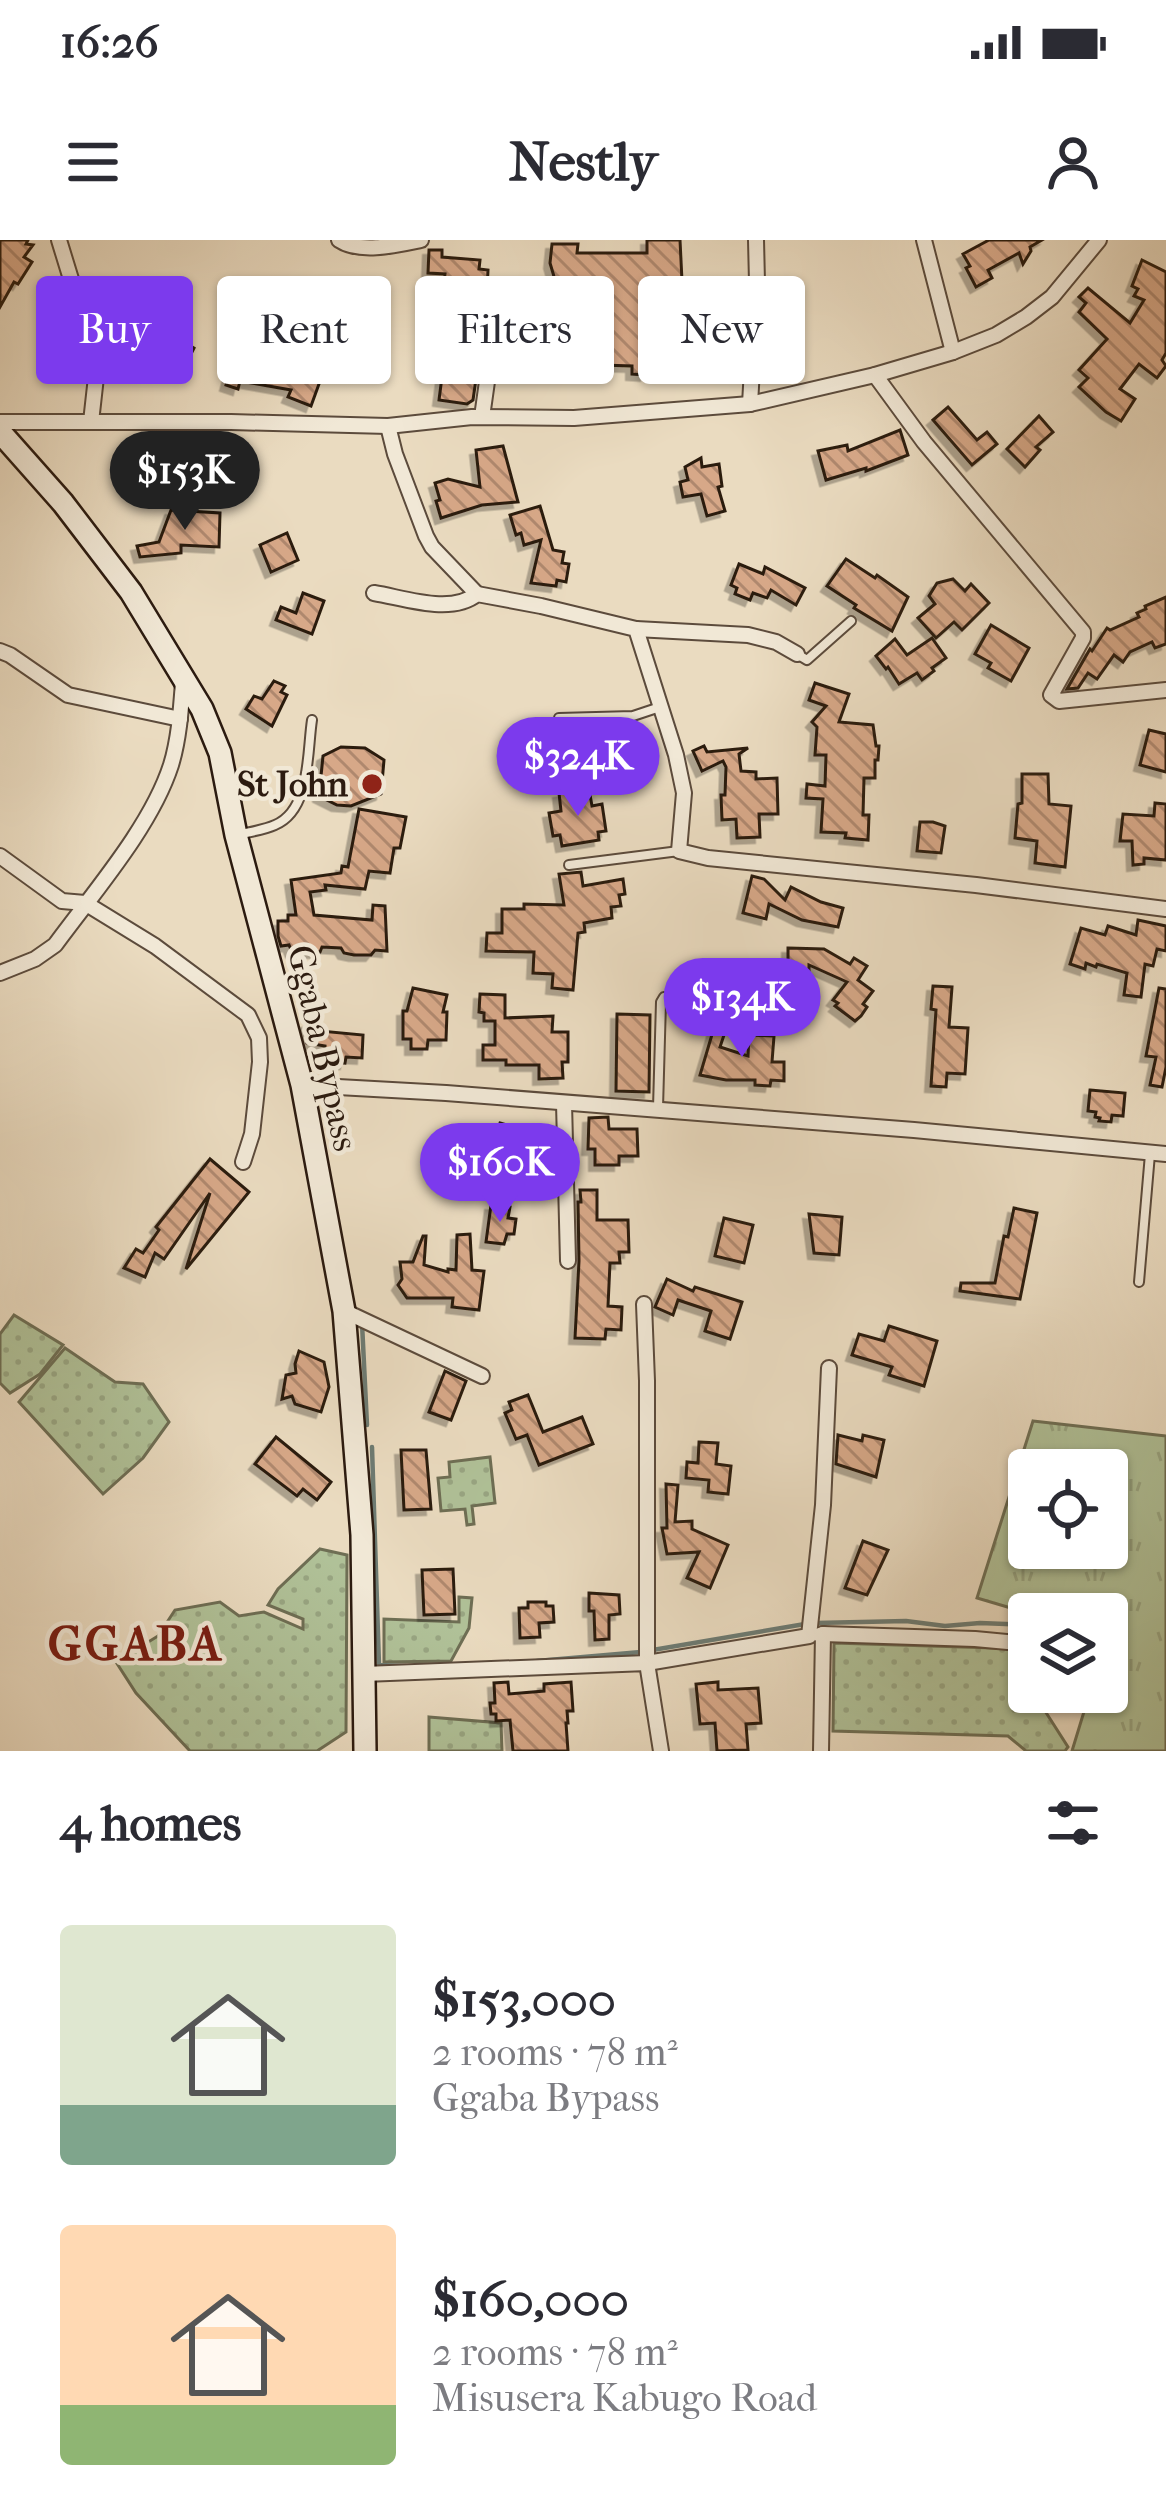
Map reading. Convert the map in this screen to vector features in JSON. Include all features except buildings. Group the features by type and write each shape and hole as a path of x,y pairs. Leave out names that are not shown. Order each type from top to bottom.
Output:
{"street":[{"path":"59,240 93,351 92,422"},
{"path":"340,240 346,245 377,246 412,241"},
{"path":"750,404 756,240"},
{"path":"924,240 953,352"},
{"path":"0,422 388,426 750,404 875,375 996,334 1052,297 1099,240"},
{"path":"875,375 924,442 1083,632 1051,694 1054,699 1166,690"},
{"path":"482,417 487,384"},
{"path":"388,426 425,536 477,594 636,629 754,636 797,654"},
{"name":"Ggaba Bypass","path":"0,432 100,548 156,630 212,728 220,753 236,835 302,1085 344,1311 362,1534 364,1751"},
{"path":"374,593 452,605 477,594"},
{"path":"636,629 684,793 680,851 708,858 1166,909"},
{"path":"0,651 68,695 180,719"},
{"path":"5,968 55,945 142,825 170,766 183,680"},
{"path":"0,856 62,901 85,903 155,946 248,1015 259,1038 260,1062 252,1134 243,1162"},
{"path":"302,1085 658,1110 1158,1154"},
{"path":"564,1103 568,1262"},
{"path":"644,1304 647,1663 661,1751"},
{"path":"344,1311 482,1376"},
{"path":"821,1751 816,1635 829,1368"},
{"path":"364,1673 647,1663 816,1635 1008,1642"}],"lane":[{"path":"797,654 807,660 851,621"},
{"path":"560,718 633,716 659,707"},
{"path":"236,835 290,816 301,798 312,720"},
{"path":"569,865 680,851"},
{"path":"658,1110 664,997 764,1019 773,1006 776,974"},
{"path":"1139,1282 1158,1154"}],"green space":[{"path":"14,1315 63,1345 40,1374 10,1393 0,1383 0,1334"},
{"path":"65,1348 115,1382 143,1384 169,1422 143,1458 103,1494 19,1402"},
{"path":"1033,1421 1166,1436 1166,1751 1072,1751 1084,1713 1128,1713 1128,1593 1008,1593 1008,1607 977,1598 1008,1500 1008,1569 1128,1569 1128,1449 1024,1449"},
{"path":"490,1457 495,1503 472,1506 474,1524 467,1525 465,1509 441,1511 438,1478 450,1477 449,1462"},
{"path":"320,1549 347,1555 346,1732 317,1751 190,1751 136,1693 116,1662 158,1636 175,1610 220,1602 239,1616 264,1612 303,1629 303,1619 268,1605"},
{"path":"459,1597 472,1598 469,1628 451,1661 384,1662 384,1619 459,1622"},
{"path":"834,1643 1008,1648 1008,1713 1046,1713 1068,1747 1065,1751 1026,1751 1008,1736 833,1731"},
{"path":"429,1717 501,1723 502,1751 429,1751"}],"waterway":[{"path":"362,1323 367,1425"},
{"path":"372,1447 379,1665 406,1666"},
{"path":"816,1623 1008,1624"},
{"path":"537,1661 641,1652 805,1624"}],"place":[{"name":"St John","path":"372,784"}],"district":[{"name":"GGABA","path":"136,1644"}]}
